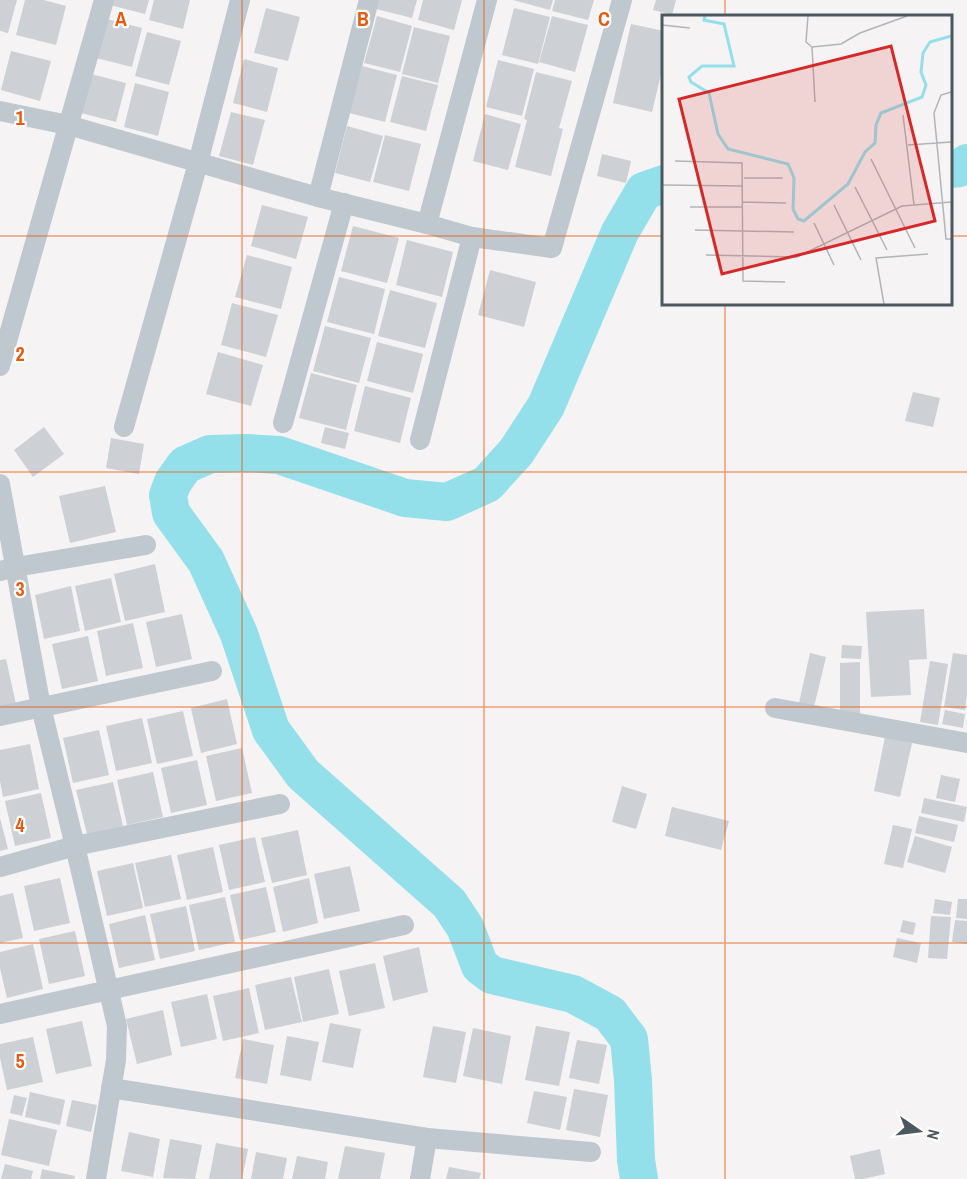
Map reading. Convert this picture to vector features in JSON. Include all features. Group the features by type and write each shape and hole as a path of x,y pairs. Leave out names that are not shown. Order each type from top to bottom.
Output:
{"street":[{"path":"0,366 104,0"},
{"path":"124,427 198,162 240,0"},
{"path":"318,197 369,0"},
{"path":"427,224 487,0"},
{"path":"0,111 68,125 318,197 472,237 552,248 622,0"},
{"path":"284,423 344,204"},
{"path":"420,440 472,237"},
{"path":"0,484 8,569 117,1026 116,1060 96,1179"},
{"path":"8,569 146,545"},
{"path":"0,716 212,671"},
{"path":"775,708 967,743"},
{"path":"0,867 75,846 280,804"},
{"path":"0,1014 404,925"},
{"path":"111,1088 427,1138 591,1152"},
{"path":"420,1179 427,1138"}],"building":[{"path":"0,0 17,0 8,33 0,31"},
{"path":"25,0 44,0 66,6 56,45 16,35"},
{"path":"107,0 149,0 145,14 106,4"},
{"path":"154,0 190,0 183,29 149,20"},
{"path":"379,0 417,0 412,18 376,9"},
{"path":"423,0 462,0 454,30 418,20"},
{"path":"513,0 553,0 550,10"},
{"path":"555,0 594,0 588,20 552,11"},
{"path":"656,0 676,0 672,15 653,10"},
{"path":"266,8 300,17 288,61 254,53"},
{"path":"514,8 550,17 538,64 502,55"},
{"path":"377,16 412,26 400,72 364,63"},
{"path":"552,16 588,25 575,72 539,62"},
{"path":"103,18 142,28 132,67 92,57"},
{"path":"631,24 662,31 662,70 652,112 613,103"},
{"path":"414,27 450,36 438,83 402,74"},
{"path":"147,32 181,41 169,85 135,76"},
{"path":"11,51 51,61 40,101 1,90"},
{"path":"244,59 278,68 267,112 233,103"},
{"path":"498,60 534,69 522,116 486,107"},
{"path":"362,66 397,75 385,122 349,113"},
{"path":"536,72 572,81 559,128 563,129 551,176 515,167"},
{"path":"87,73 126,83 116,122 77,112"},
{"path":"402,76 438,85 426,131 390,122"},
{"path":"135,83 169,92 158,136 124,127"},
{"path":"231,112 265,120 253,165 219,156"},
{"path":"485,114 521,124 508,170 473,161"},
{"path":"347,126 383,136 370,182 335,173"},
{"path":"385,135 421,144 409,191 373,182"},
{"path":"602,154 631,161 626,183 597,176"},
{"path":"262,205 308,217 296,259 251,246"},
{"path":"353,226 399,238 387,283 341,271"},
{"path":"407,240 453,252 442,297 396,285"},
{"path":"247,255 292,267 281,309 235,297"},
{"path":"490,270 536,282 524,327 478,315"},
{"path":"339,277 385,289 374,334 327,322"},
{"path":"390,290 437,303 425,348 378,336"},
{"path":"232,303 278,315 266,357 221,345"},
{"path":"325,326 371,338 359,383 313,371"},
{"path":"377,342 423,354 413,393 367,381"},
{"path":"218,352 263,365 251,406 206,394"},
{"path":"311,373 357,385 346,430 299,418"},
{"path":"365,386 411,398 400,443 354,431"},
{"path":"913,392 940,398 933,427 905,421"},
{"path":"44,427 64,454 33,477 14,450"},
{"path":"325,427 349,433 345,449 321,443"},
{"path":"111,438 144,444 139,474 106,468"},
{"path":"105,486 116,532 70,543 59,496"},
{"path":"155,564 165,612 125,621 114,574"},
{"path":"111,578 121,622 85,631 75,586"},
{"path":"71,586 80,631 44,639 35,595"},
{"path":"924,609 927,659 909,660 911,695 871,697 866,612"},
{"path":"182,614 192,659 156,667 146,622"},
{"path":"133,623 143,668 106,676 97,631"},
{"path":"88,636 98,681 62,689 52,644"},
{"path":"842,645 862,646 861,659 841,658"},
{"path":"810,653 826,657 814,707 799,703"},
{"path":"953,653 967,655 965,710 944,707"},
{"path":"6,659 16,704 0,707 0,660"},
{"path":"930,661 948,664 938,725 920,722"},
{"path":"860,662 860,715 840,715 840,663"},
{"path":"227,699 237,744 201,753 191,708"},
{"path":"945,710 965,714 963,728 942,724"},
{"path":"183,711 193,756 157,764 147,719"},
{"path":"142,718 152,763 116,771 106,726"},
{"path":"99,730 109,775 73,783 63,738"},
{"path":"885,737 912,743 900,797 874,791"},
{"path":"30,744 39,789 3,797 0,781 0,750"},
{"path":"242,748 252,793 216,801 206,756"},
{"path":"197,760 207,805 171,813 161,768"},
{"path":"153,772 163,817 127,825 117,780"},
{"path":"941,775 960,779 955,802 936,798"},
{"path":"113,782 123,826 87,834 76,790"},
{"path":"622,786 647,794 636,829 612,822"},
{"path":"41,793 51,838 15,846 5,801"},
{"path":"924,798 967,807 964,822 921,813"},
{"path":"672,807 729,821 721,850 665,836"},
{"path":"919,816 958,825 954,842 915,833"},
{"path":"0,818 8,849 0,851"},
{"path":"893,825 912,829 903,868 884,864"},
{"path":"298,830 307,875 272,883 261,838"},
{"path":"915,836 952,847 945,873 907,862"},
{"path":"255,837 265,882 229,890 219,845"},
{"path":"213,847 223,892 187,900 177,855"},
{"path":"171,855 181,899 145,907 135,863"},
{"path":"133,863 143,908 107,916 97,871"},
{"path":"350,866 360,911 324,919 314,874"},
{"path":"60,878 70,923 34,931 24,886"},
{"path":"309,878 318,923 283,932 273,887"},
{"path":"266,887 276,932 240,940 230,895"},
{"path":"13,893 23,938 0,943 0,896"},
{"path":"225,897 235,942 199,950 189,905"},
{"path":"935,899 952,902 950,915 933,913"},
{"path":"958,899 967,899 967,919 956,918"},
{"path":"186,906 195,951 160,959 150,914"},
{"path":"145,915 155,960 119,968 109,924"},
{"path":"931,916 951,917 947,959 928,958"},
{"path":"903,920 916,923 913,935 900,932"},
{"path":"955,920 967,921 967,944 952,942"},
{"path":"75,931 85,976 49,984 39,939"},
{"path":"897,938 921,943 917,963 893,957"},
{"path":"33,944 43,989 7,998 0,968 0,952"},
{"path":"419,947 428,992 393,1001 383,956"},
{"path":"375,963 385,1008 349,1016 339,971"},
{"path":"329,969 339,1014 303,1022 294,977"},
{"path":"291,977 302,1022 265,1030 255,985"},
{"path":"249,988 259,1033 223,1041 213,996"},
{"path":"207,994 217,1039 181,1047 171,1002"},
{"path":"163,1010 172,1055 137,1064 126,1019"},
{"path":"82,1021 92,1066 56,1074 46,1029"},
{"path":"330,1023 361,1029 353,1068 322,1062"},
{"path":"433,1026 466,1032 456,1083 423,1077"},
{"path":"536,1026 570,1032 559,1086 525,1080"},
{"path":"473,1028 511,1036 502,1084 463,1076"},
{"path":"287,1036 319,1042 311,1081 280,1075"},
{"path":"33,1037 43,1082 7,1090 0,1058 0,1044"},
{"path":"243,1039 274,1045 267,1084 235,1078"},
{"path":"577,1040 607,1045 599,1084 569,1078"},
{"path":"574,1089 608,1095 600,1137 566,1130"},
{"path":"534,1091 567,1097 560,1130 527,1123"},
{"path":"30,1092 65,1100 60,1125 25,1117"},
{"path":"14,1095 27,1098 22,1116 10,1113"},
{"path":"72,1100 97,1105 91,1132 66,1126"},
{"path":"9,1119 57,1130 49,1166 1,1155"},
{"path":"129,1132 160,1139 153,1177 121,1171"},
{"path":"170,1139 202,1145 195,1179 163,1178"},
{"path":"216,1143 248,1149 242,1179 209,1179"},
{"path":"345,1146 385,1153 380,1179 338,1179"},
{"path":"880,1149 885,1174 855,1179 850,1156"},
{"path":"256,1152 287,1158 283,1179 251,1179"},
{"path":"297,1156 328,1162 325,1179 292,1179"},
{"path":"5,1164 33,1171 31,1179 1,1179"},
{"path":"449,1167 481,1173 479,1179 446,1179"},
{"path":"42,1169 75,1176 74,1179 40,1179"}],"waterway":[{"path":"952,169 967,163"},
{"path":"639,1179 629,1039 610,1014 573,994 492,975 480,966 465,927 449,903 303,774 271,730 239,634 206,561 171,513 168,495 173,482 185,465 210,454 279,455 405,498 447,502 487,484 516,452 546,406 620,232 644,191 662,185"}]}
